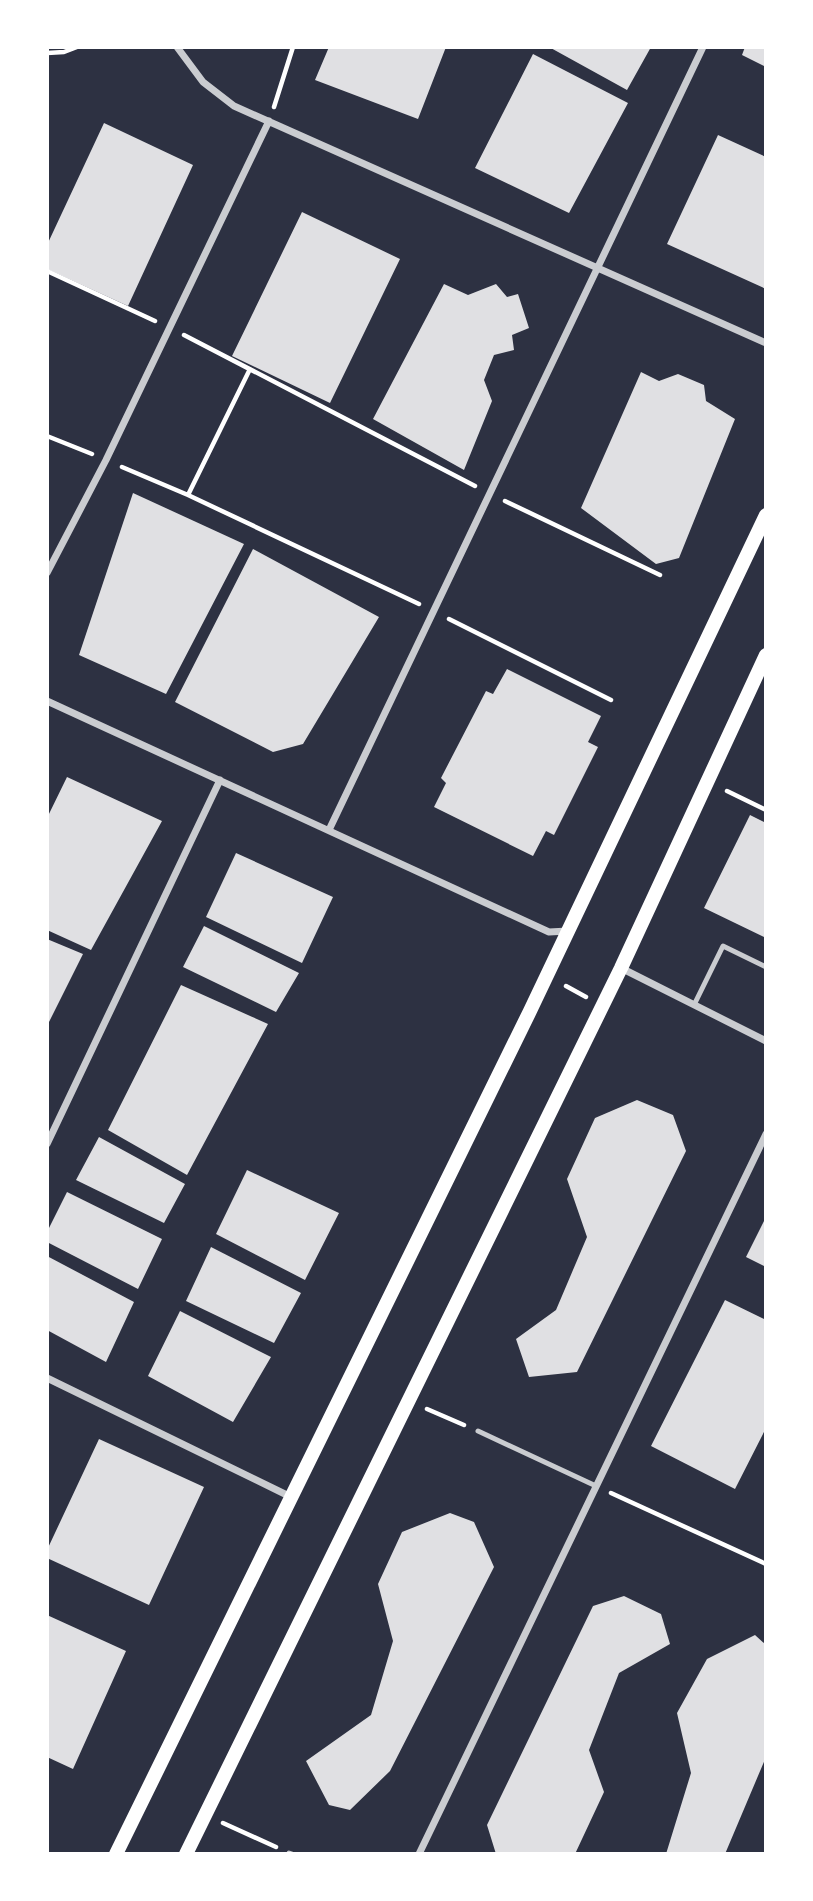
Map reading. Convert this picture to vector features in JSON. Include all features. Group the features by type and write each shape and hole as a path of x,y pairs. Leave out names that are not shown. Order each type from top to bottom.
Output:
{"main road":[{"path":"116,1854 558,953 766,515"},
{"path":"186,1854 621,968 766,655"}],"street":[{"path":"177,47 203,82 234,106 766,343"},
{"path":"328,830 703,47"},
{"path":"47,573 106,460 269,121"},
{"path":"47,701 549,932 568,931"},
{"path":"47,1144 220,780"},
{"path":"549,932 558,953"},
{"path":"621,968 766,1041"},
{"path":"419,1854 766,1133"},
{"path":"47,1378 291,1497"}],"lane":[{"path":"694,1005 723,946 766,967"},
{"path":"478,1431 596,1486"}],"path":[{"path":"47,53 64,52 77,47"},
{"path":"269,121 293,47"},
{"path":"47,271 170,328 489,493 660,575"},
{"path":"188,495 250,369"},
{"path":"47,436 188,495 433,611 611,700"},
{"path":"708,781 766,810"},
{"path":"547,975 602,1005"},
{"path":"409,1400 478,1431"},
{"path":"596,1486 766,1564"},
{"path":"205,1815 290,1853"}],"building":[{"path":"329,47 446,47 418,119 315,80"},
{"path":"549,47 651,47 627,90"},
{"path":"745,47 766,47 766,67 742,55"},
{"path":"533,54 628,103 569,213 475,168"},
{"path":"104,123 193,165 128,306 47,269 47,245"},
{"path":"718,135 766,157 766,289 667,244"},
{"path":"302,212 400,259 330,403 232,356"},
{"path":"444,284 468,295 496,284 507,297 518,294 529,328 512,335 514,350 494,355 484,380 492,401 464,470 373,419"},
{"path":"641,372 659,381 678,374 704,385 706,401 735,419 679,558 656,564 581,508"},
{"path":"133,493 244,544 166,694 79,655"},
{"path":"253,549 379,617 303,744 273,752 175,702"},
{"path":"507,669 601,716 588,742 598,747 554,835 546,831 533,856 434,807 446,783 441,778 486,691 493,694"},
{"path":"67,777 162,821 91,950 47,930 47,818"},
{"path":"750,815 766,823 766,938 704,908"},
{"path":"236,853 333,897 302,963 206,917"},
{"path":"204,926 299,973 276,1012 183,967"},
{"path":"47,939 83,954 47,1026"},
{"path":"181,985 268,1024 187,1175 108,1130"},
{"path":"637,1100 673,1115 686,1151 577,1372 529,1377 516,1339 556,1310 587,1237 567,1179 595,1118"},
{"path":"99,1137 185,1184 164,1223 76,1180"},
{"path":"247,1170 339,1213 305,1280 216,1234"},
{"path":"67,1192 162,1239 138,1289 47,1242 47,1232"},
{"path":"766,1217 766,1267 746,1257"},
{"path":"211,1247 301,1293 274,1343 186,1301"},
{"path":"47,1256 134,1302 106,1362 47,1330"},
{"path":"725,1300 766,1320 766,1428 735,1489 651,1446"},
{"path":"180,1311 271,1357 233,1422 148,1376"},
{"path":"99,1439 204,1487 149,1605 47,1558 47,1550"},
{"path":"450,1513 474,1522 494,1567 390,1771 350,1810 329,1805 306,1761 371,1715 393,1641 378,1584 402,1532"},
{"path":"624,1596 661,1614 670,1644 619,1673 589,1750 604,1792 575,1854 496,1854 487,1825 593,1606"},
{"path":"47,1615 126,1651 73,1769 47,1757"},
{"path":"755,1635 766,1645 766,1757 725,1854 666,1854 691,1773 677,1713 707,1659"}]}
